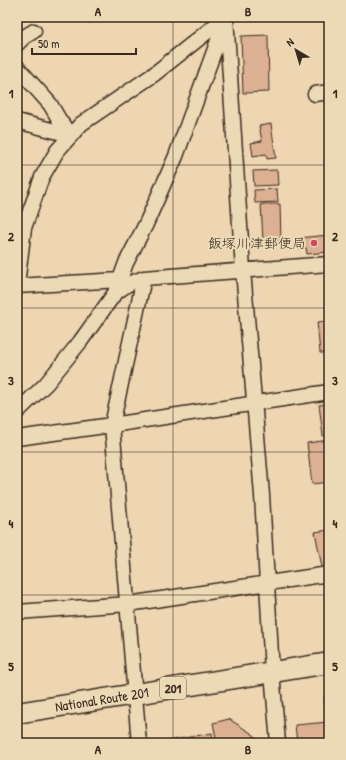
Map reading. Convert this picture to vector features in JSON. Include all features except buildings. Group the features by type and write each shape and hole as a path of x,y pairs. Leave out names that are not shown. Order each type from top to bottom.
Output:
{"highway":[{"name":"National Route 201","path":"17,713 329,663"}],"street":[{"path":"227,17 153,75 81,124 57,151 42,177 26,220 17,285 117,287 144,278 329,264"},
{"path":"227,17 243,270 262,495 272,672 278,743"},
{"path":"17,412 46,384 80,342 117,287 126,263 146,224 176,156 227,17"},
{"path":"17,44 24,37 34,31"},
{"path":"17,66 50,104 70,135"},
{"path":"17,121 70,135"},
{"path":"139,743 112,425 144,278"},
{"path":"17,438 329,392"},
{"path":"17,612 128,604 329,574"}],"place":[{"name":"飯塚川津郵便局","path":"314,243"}]}
